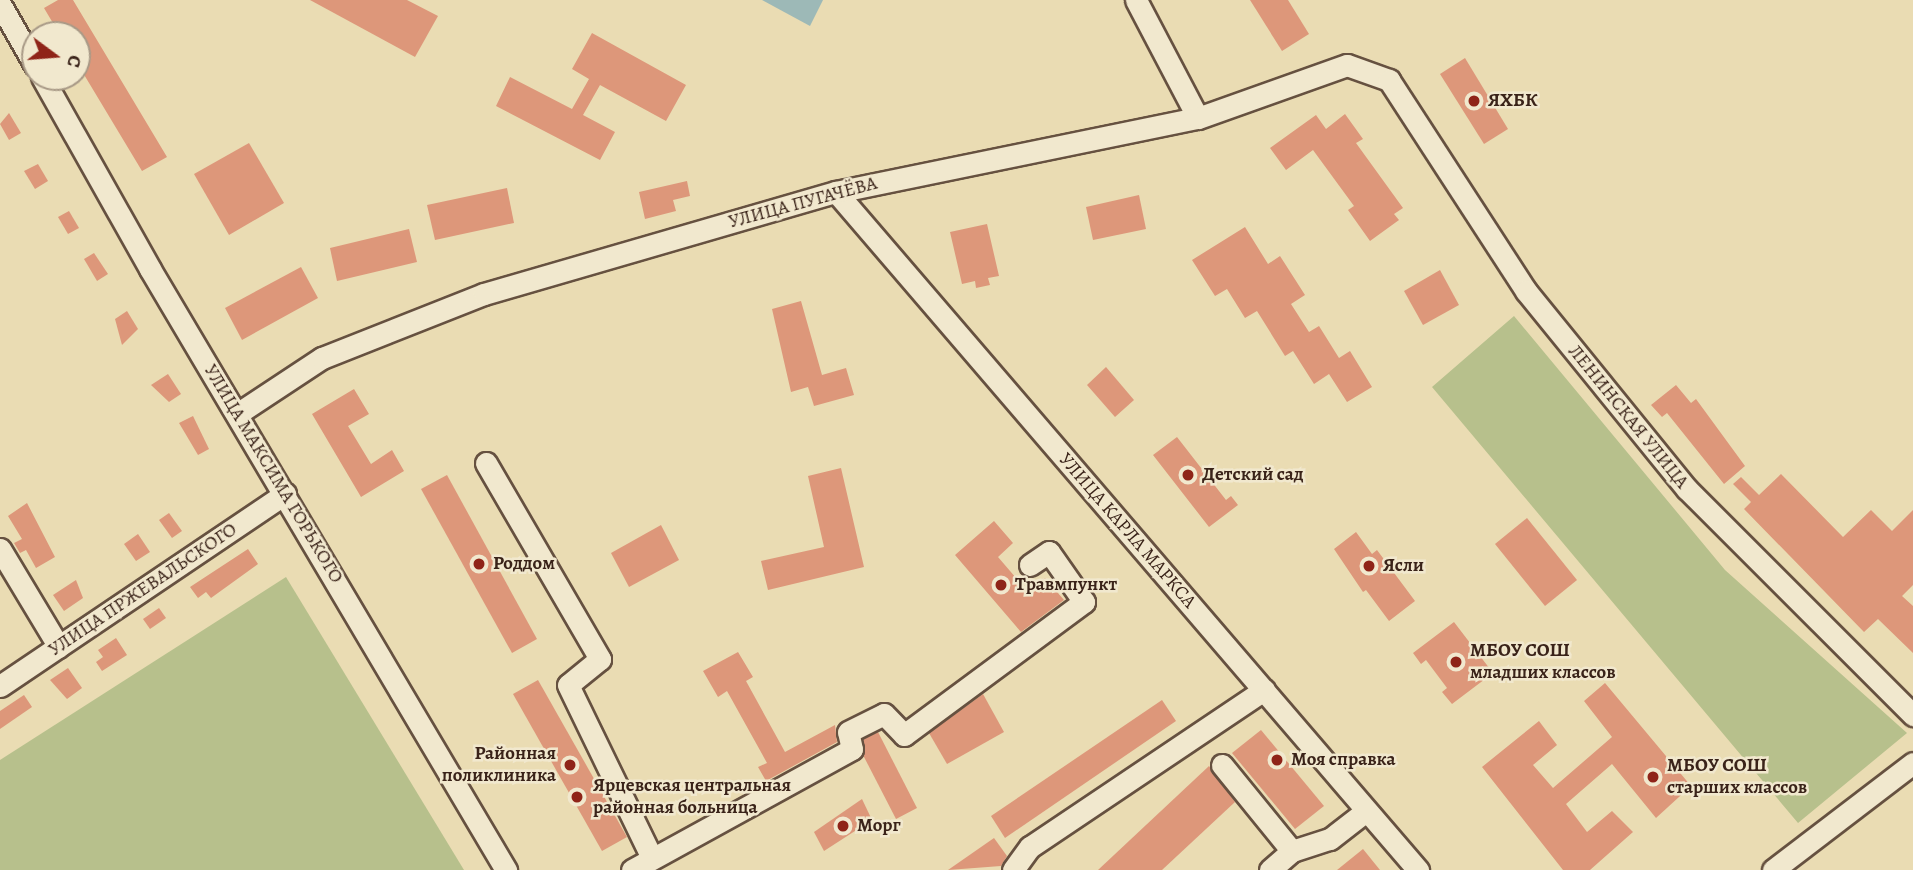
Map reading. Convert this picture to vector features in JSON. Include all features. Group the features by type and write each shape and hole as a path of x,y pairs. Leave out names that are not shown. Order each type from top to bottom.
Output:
{"street":[{"path":"1136,0 1198,118"},
{"path":"0,4 21,41"},
{"name":"УЛИЦА ПУГАЧЁВА","path":"237,414 321,358 484,294 836,192 1198,118 1347,65 1389,80"},
{"name":"ЛЕНИНСКАЯ УЛИЦА","path":"1389,80 1526,291 1686,489 1913,715"},
{"name":"УЛИЦА МАКСИМА ГОРЬКОГО","path":"49,91 506,870"},
{"name":"УЛИЦА КАРЛА МАРКСА","path":"836,192 1418,870"},
{"path":"486,463 600,659 568,685 652,858"},
{"name":"УЛИЦА ПРЖЕВАЛЬСКОГО","path":"0,686 285,494"},
{"path":"0,549 59,647"},
{"path":"632,870 852,749 848,732 884,714 904,735 1084,602 1049,552 1030,565"},
{"path":"1013,870 1030,846 1264,690"},
{"path":"1773,870 1913,762"},
{"path":"1222,765 1292,851"},
{"path":"1270,870 1292,851 1330,839 1366,811"}],"green space":[{"path":"1514,316 1725,570 1907,733 1798,823 1432,387"},
{"path":"286,577 464,870 0,870 0,760"}],"water":[{"path":"762,0 823,0 810,26"}],"building":[{"path":"58,0 73,0 86,21 52,21 44,8"},
{"path":"310,0 407,0 438,16 415,57"},
{"path":"1250,0 1288,0 1309,34 1282,51"},
{"path":"91,30 167,157 142,171 91,86"},
{"path":"592,33 686,85 666,121 600,85 583,115 615,132 600,160 496,106 510,77 572,109 589,79 572,69"},
{"name":"ЯХБК","path":"1465,58 1508,129 1484,144 1440,74"},
{"path":"9,113 21,133 9,140 0,124"},
{"path":"1345,114 1363,139 1356,143 1403,208 1394,214 1399,220 1370,241 1348,210 1354,206 1313,150 1286,170 1270,148 1316,115 1326,129"},
{"path":"249,143 284,203 229,235 194,174"},
{"path":"38,164 48,181 35,189 24,171"},
{"path":"687,181 690,196 673,200 676,211 645,219 639,192"},
{"path":"507,188 514,223 435,240 427,205"},
{"path":"1139,195 1146,229 1093,240 1086,207"},
{"path":"69,211 79,228 68,234 58,217"},
{"path":"987,224 999,276 988,278 990,285 976,288 975,281 962,284 950,232"},
{"path":"1245,227 1268,264 1280,256 1305,295 1291,304 1309,332 1319,326 1339,358 1350,351 1372,387 1347,402 1329,374 1314,384 1293,351 1285,356 1257,311 1245,318 1227,289 1215,296 1192,260"},
{"path":"409,229 417,262 337,281 330,248"},
{"path":"94,253 108,274 97,281 84,259"},
{"path":"301,267 318,298 242,340 225,308"},
{"path":"1440,270 1459,305 1423,325 1404,291"},
{"path":"801,301 822,375 846,368 854,395 814,406 808,387 791,392 772,309"},
{"path":"127,311 138,329 122,345 115,319"},
{"path":"1106,367 1134,400 1115,417 1087,385"},
{"path":"168,374 181,394 169,402 151,385"},
{"path":"1676,385 1691,403 1696,399 1745,466 1724,484 1667,413 1662,417 1651,405"},
{"path":"354,389 369,414 348,426 371,464 392,450 404,471 361,497 312,414"},
{"path":"193,416 209,449 198,455 179,423"},
{"name":"Детский сад","path":"1177,437 1226,500 1231,496 1238,505 1209,527 1153,455"},
{"path":"841,468 864,567 768,590 761,561 824,547 808,476"},
{"path":"1781,474 1843,537 1871,510 1892,531 1913,510 1913,585 1902,596 1913,606 1913,653 1878,619 1864,632 1744,509 1751,502 1733,484 1741,477 1759,495"},
{"name":"Роддом","path":"447,475 537,639 512,653 421,489"},
{"path":"27,503 55,557 36,568 26,550 20,553 14,543 22,539 8,516"},
{"path":"169,513 182,531 172,538 159,520"},
{"path":"1527,518 1577,580 1545,606 1495,544"},
{"name":"Травмпункт","path":"994,521 1013,543 998,557 1028,592 1045,578 1064,600 1021,632 955,555"},
{"path":"661,525 679,560 629,587 611,553"},
{"name":"Ясли","path":"1356,532 1372,554 1377,550 1415,601 1389,621 1366,590 1363,592 1334,549"},
{"path":"138,534 150,552 136,561 124,544"},
{"path":"248,549 258,564 211,598 206,592 198,598 190,587"},
{"path":"76,580 83,598 64,611 53,595"},
{"path":"159,608 166,618 150,629 143,619"},
{"name":"МБОУ СОШ младших классов","path":"1454,622 1493,673 1452,704 1442,692 1447,688 1426,660 1421,664 1413,653"},
{"path":"116,638 127,655 102,671 96,662 103,657 98,650"},
{"path":"738,652 753,677 746,681 785,752 835,725 837,742 766,781 758,767 767,763 727,691 718,697 703,671"},
{"path":"68,668 82,688 67,699 50,680"},
{"name":"Районная поликлиника","path":"538,680 627,837 602,851 513,694"},
{"name":"МБОУ СОШ старших классов","path":"1605,683 1691,786 1656,818 1612,764 1566,804 1587,832 1612,811 1633,832 1590,870 1563,870 1482,767 1539,721 1557,745 1533,765 1553,788 1612,737 1584,701"},
{"path":"983,694 1004,732 947,764 929,733"},
{"path":"24,695 32,707 0,729 0,711"},
{"path":"1162,700 1176,721 1005,838 991,816"},
{"path":"1261,730 1324,806 1295,829 1232,753"},
{"path":"878,732 917,808 896,819 863,755 863,739"},
{"path":"1209,766 1235,802 1162,870 1098,870"},
{"name":"Морг","path":"862,799 872,820 824,851 814,832"},
{"path":"994,838 1007,856 1001,866 948,870"},
{"path":"1363,849 1380,870 1337,870"}],"place":[{"name":"ЯХБК","path":"1474,101"},
{"name":"Детский сад","path":"1188,475"},
{"name":"Роддом","path":"479,564"},
{"name":"Ясли","path":"1369,566"},
{"name":"Травмпункт","path":"1001,585"},
{"name":"МБОУ СОШ младших классов","path":"1456,662"},
{"name":"Моя справка","path":"1277,760"},
{"name":"Районная поликлиника","path":"570,765"},
{"name":"МБОУ СОШ старших классов","path":"1653,777"},
{"name":"Ярцевская центральная районная больница","path":"577,797"},
{"name":"Морг","path":"843,826"}]}
